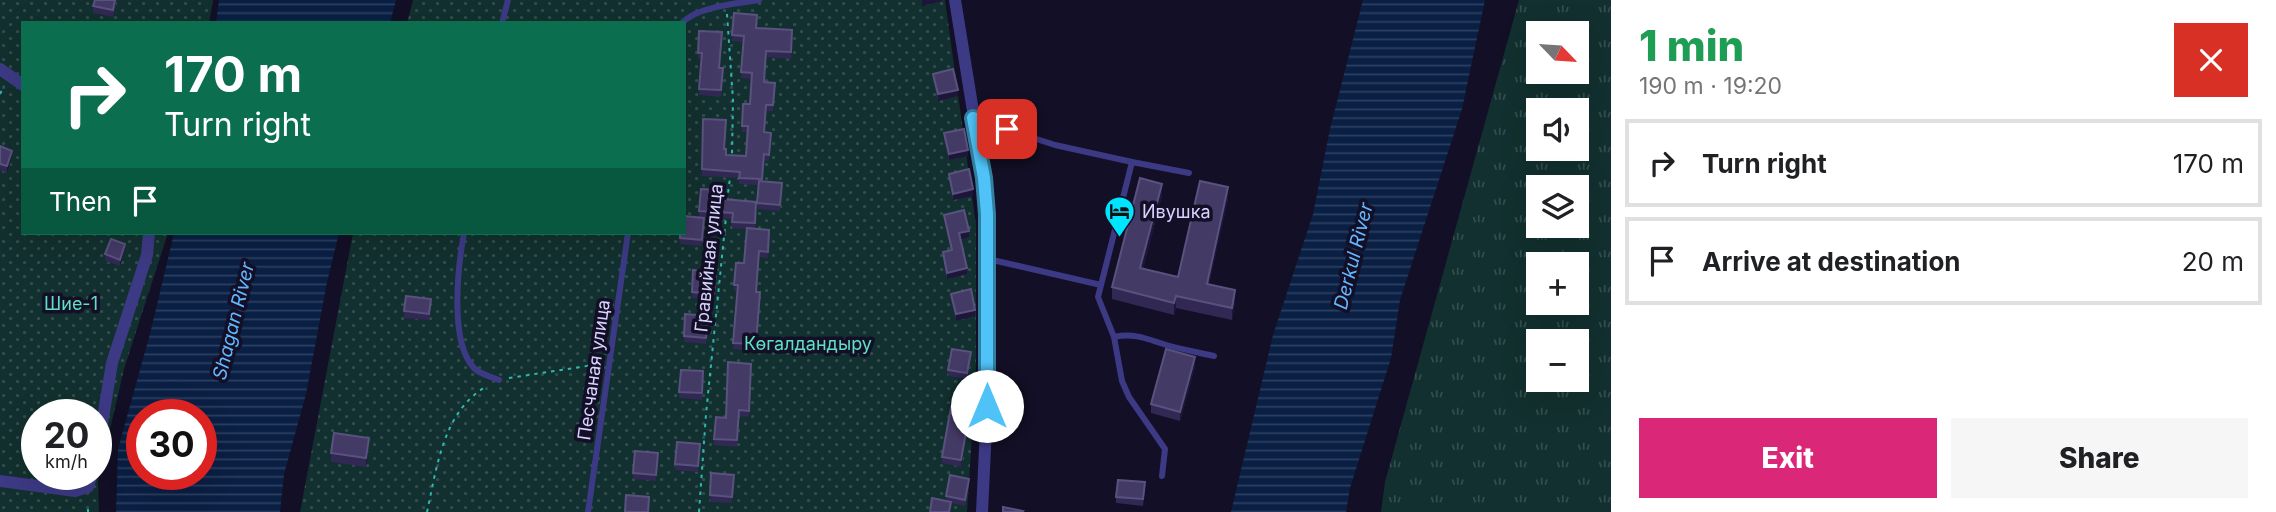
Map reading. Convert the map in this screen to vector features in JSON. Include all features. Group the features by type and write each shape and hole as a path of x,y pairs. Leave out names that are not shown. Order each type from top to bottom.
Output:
{"street":[{"path":"955,0 984,178 988,259 987,406 982,512"},
{"path":"0,69 21,84"},
{"path":"106,399 112,363 147,256 149,235"},
{"path":"0,481 21,484"}],"lane":[{"path":"503,21 508,0"},
{"path":"684,21 688,16 726,5 760,0"},
{"path":"973,118 1055,145 1189,173"},
{"path":"1132,162 1098,297 1114,337 1122,381 1129,397 1165,449 1161,476"},
{"path":"464,235 458,267 459,342 474,370 499,380"},
{"name":"Песчаная улица","path":"588,512 628,235"},
{"path":"988,259 1101,285"},
{"path":"1114,337 1126,334 1143,336 1214,356"}],"path":[{"name":"Гравийная улица","path":"726,5 733,100 732,159"},
{"name":"Гравийная улица","path":"699,512 730,172"},
{"path":"427,512 441,448 456,415 483,388 499,380 608,362"}],"green space":[{"name":"Шие-1","path":"0,0 213,0 209,21 21,21 21,235 167,235 124,369 112,421 112,399 21,399 21,490 98,490 99,512 0,512"},
{"name":"Көгалдандыру","path":"413,0 945,0 976,225 976,375 967,512 300,512 353,235 686,235 686,21 408,21"},
{"path":"1519,0 1611,0 1611,512 1381,512 1385,482"}],"water":[{"path":"219,0 396,0 391,21 216,21"},
{"name":"Derkul River","path":"1363,0 1485,0 1462,109 1400,300 1391,358 1350,488 1346,512 1231,512 1273,335 1313,214 1330,129"},
{"name":"Shagan River","path":"174,235 339,235 306,394 284,474 280,512 116,512 118,449 126,420 126,490 217,490 217,399 132,399"}],"building":[{"path":"95,0 115,0 113,10 93,6"},
{"path":"734,13 757,15 756,28 792,30 791,52 766,51 764,82 775,83 773,105 766,105 764,132 771,133 769,155 764,154 762,179 739,178 740,172 702,169 703,119 726,120 726,155 746,156 748,126 742,126 743,104 750,104 752,73 741,72 744,36 732,35"},
{"path":"699,31 722,32 719,68 723,68 721,90 699,89 702,53 698,53"},
{"path":"953,69 958,90 938,94 933,74"},
{"path":"964,129 968,150 949,154 944,133"},
{"path":"0,146 12,151 7,166 0,164"},
{"path":"969,169 973,189 953,194 949,174"},
{"path":"1140,178 1162,184 1140,268 1178,277 1200,181 1228,187 1207,284 1235,290 1232,308 1176,296 1174,303 1112,287"},
{"path":"759,181 782,183 780,205 757,203"},
{"path":"701,189 723,190 723,199 756,202 755,223 732,222 733,213 699,211"},
{"path":"964,210 969,231 959,233 967,268 947,273 943,252 952,250 944,215"},
{"path":"686,216 704,218 702,240 680,238 680,235 686,235"},
{"path":"747,228 769,230 768,252 759,251 756,292 760,292 756,344 733,343 738,285 734,285 736,263 744,263"},
{"path":"111,239 125,244 120,260 105,254"},
{"path":"693,270 716,272 714,294 692,292"},
{"path":"971,289 975,310 956,314 951,294"},
{"path":"406,296 431,299 429,314 404,311"},
{"path":"685,314 708,316 706,338 684,336"},
{"path":"952,349 971,352 967,373 948,370"},
{"path":"1166,349 1195,357 1180,412 1151,404"},
{"path":"728,362 751,364 749,411 739,410 737,440 714,439 716,417 726,418"},
{"path":"681,370 703,371 702,393 679,392"},
{"path":"951,407 970,411 961,460 942,457"},
{"path":"334,433 369,438 366,458 331,453"},
{"path":"677,442 700,444 698,466 675,464"},
{"path":"635,451 658,453 656,475 633,473"},
{"path":"711,473 734,475 732,497 710,495"},
{"path":"950,475 969,479 965,500 946,496"},
{"path":"1118,480 1145,482 1143,499 1116,497"},
{"path":"626,495 649,497 648,512 625,512"},
{"path":"932,498 951,502 949,512 930,512"},
{"path":"1003,507 1023,511 1003,512"}],"place":[{"name":"Ивушка","path":"1119,239"}],"route":[{"path":"987,406 987,214 984,178 973,118 1007,129"}]}
